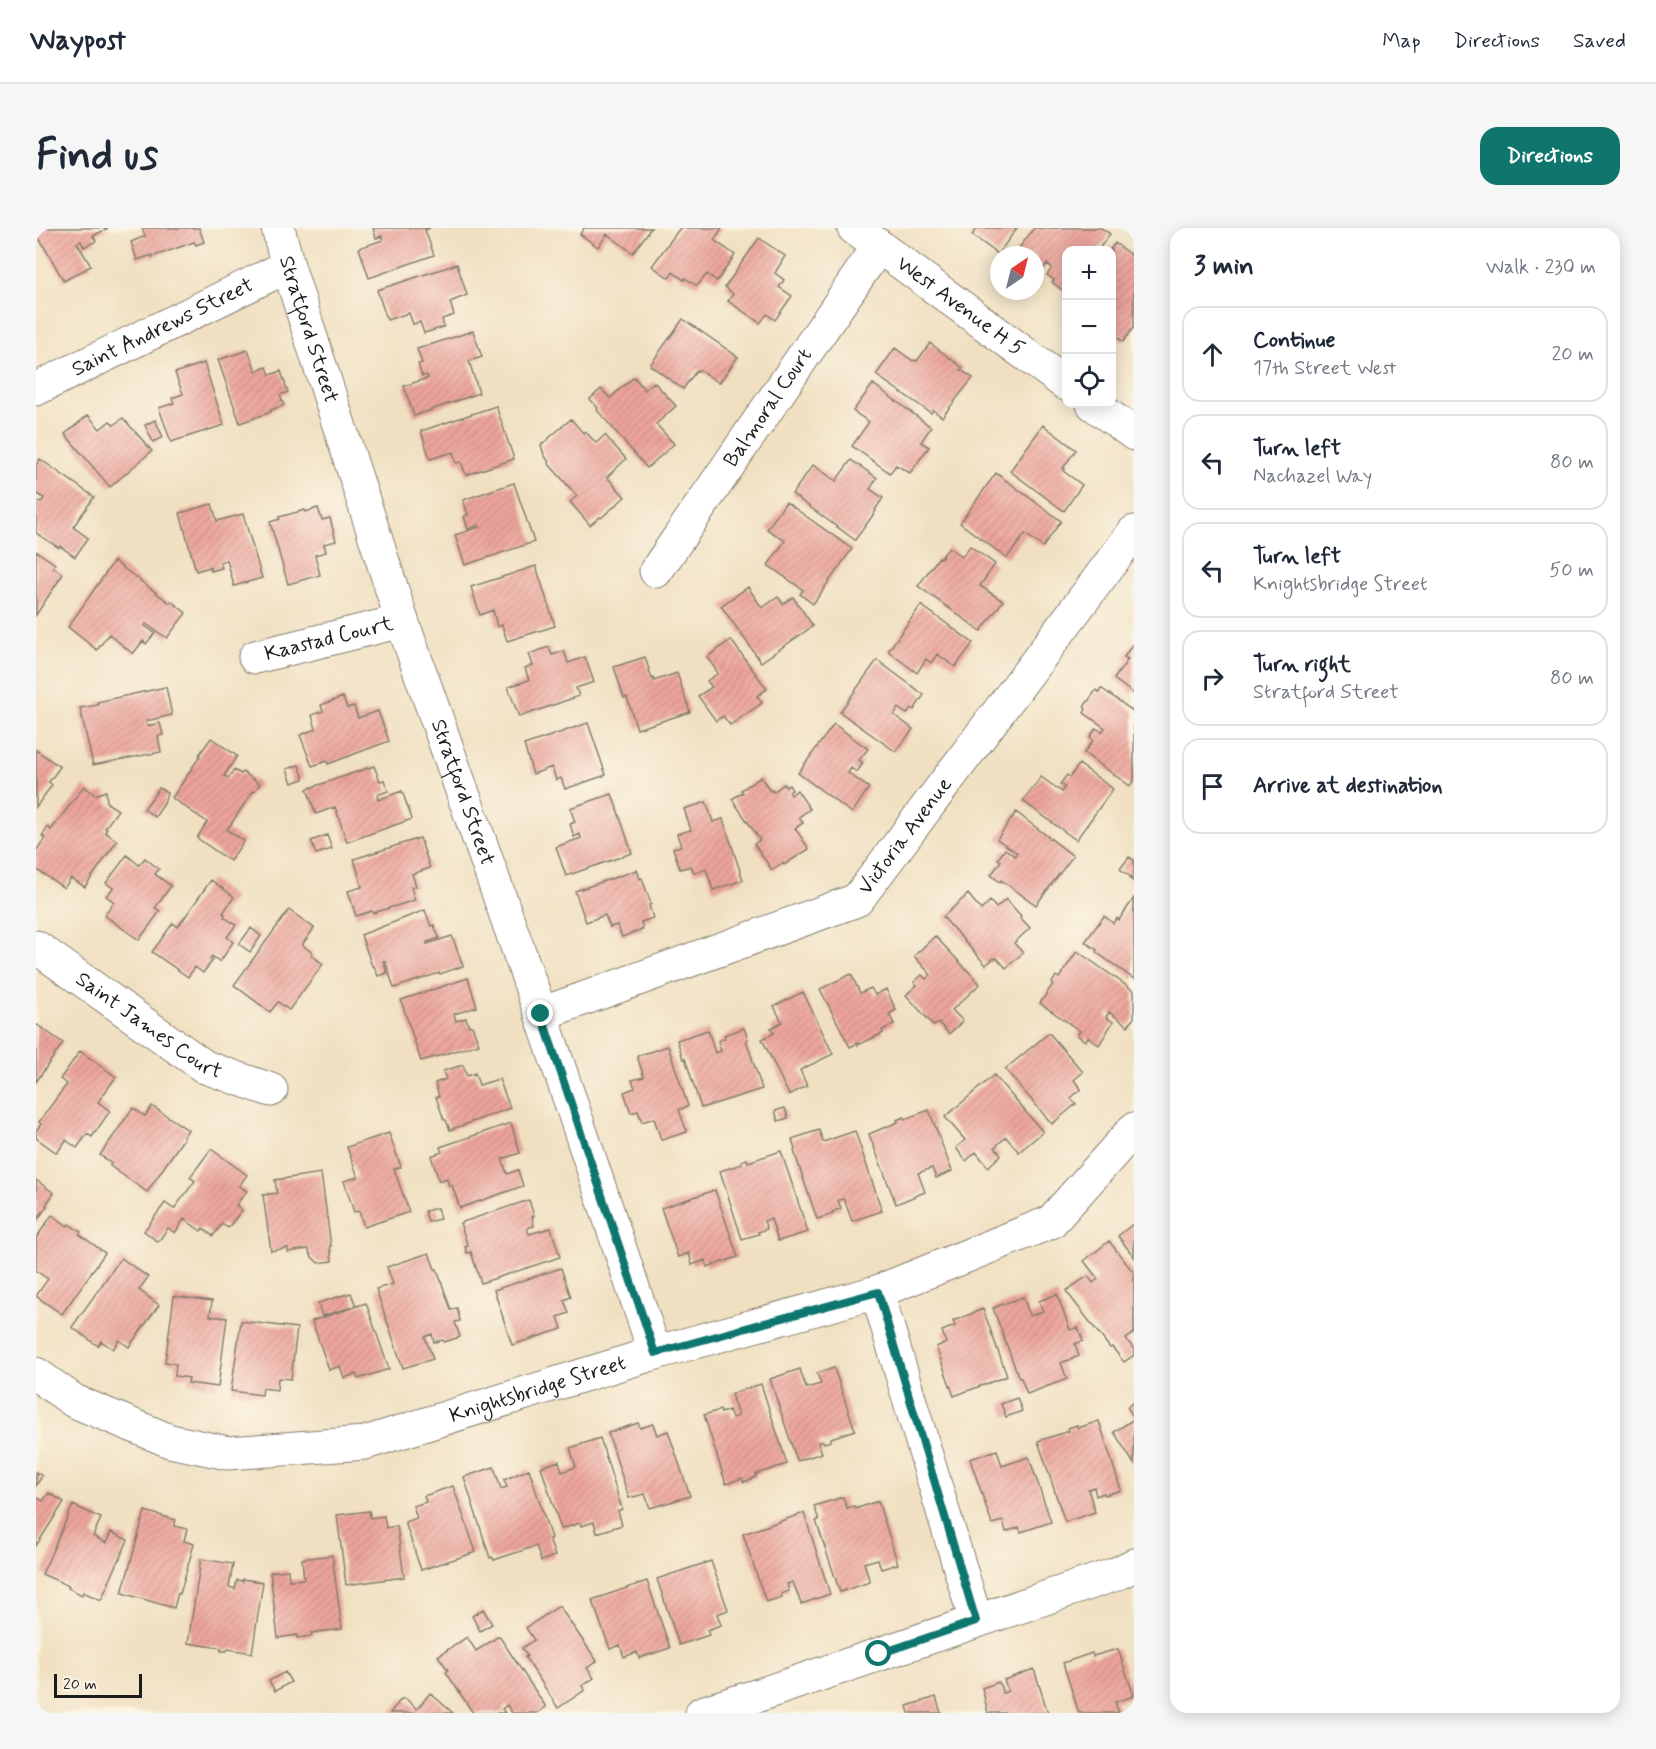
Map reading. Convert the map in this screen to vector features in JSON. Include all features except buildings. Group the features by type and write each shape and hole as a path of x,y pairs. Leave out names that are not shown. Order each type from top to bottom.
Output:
{"street":[{"name":"Stratford Street","path":"278,228 288,266 402,621 541,1014 655,1353"},
{"name":"West Avenue H 5","path":"867,237 1062,381"},
{"name":"Balmoral Court","path":"656,571 867,237"},
{"name":"Saint Andrews Street","path":"36,389 288,266"},
{"path":"1098,408 1134,434"},
{"name":"Victoria Avenue","path":"541,1014 857,900 1134,532"},
{"name":"Kaastad Court","path":"255,657 402,621"},
{"name":"Saint James Court","path":"36,947 205,1067 271,1090"},
{"name":"Knightsbridge Street","path":"36,1374 74,1401 170,1441 228,1453 365,1443 655,1353 878,1292 1051,1222 1134,1129"},
{"path":"878,1292 976,1621"},
{"path":"702,1713 763,1704 976,1621 1116,1575 1134,1565"}],"route":[{"path":"541,1014 655,1353 878,1292 976,1621 879,1654"}]}
